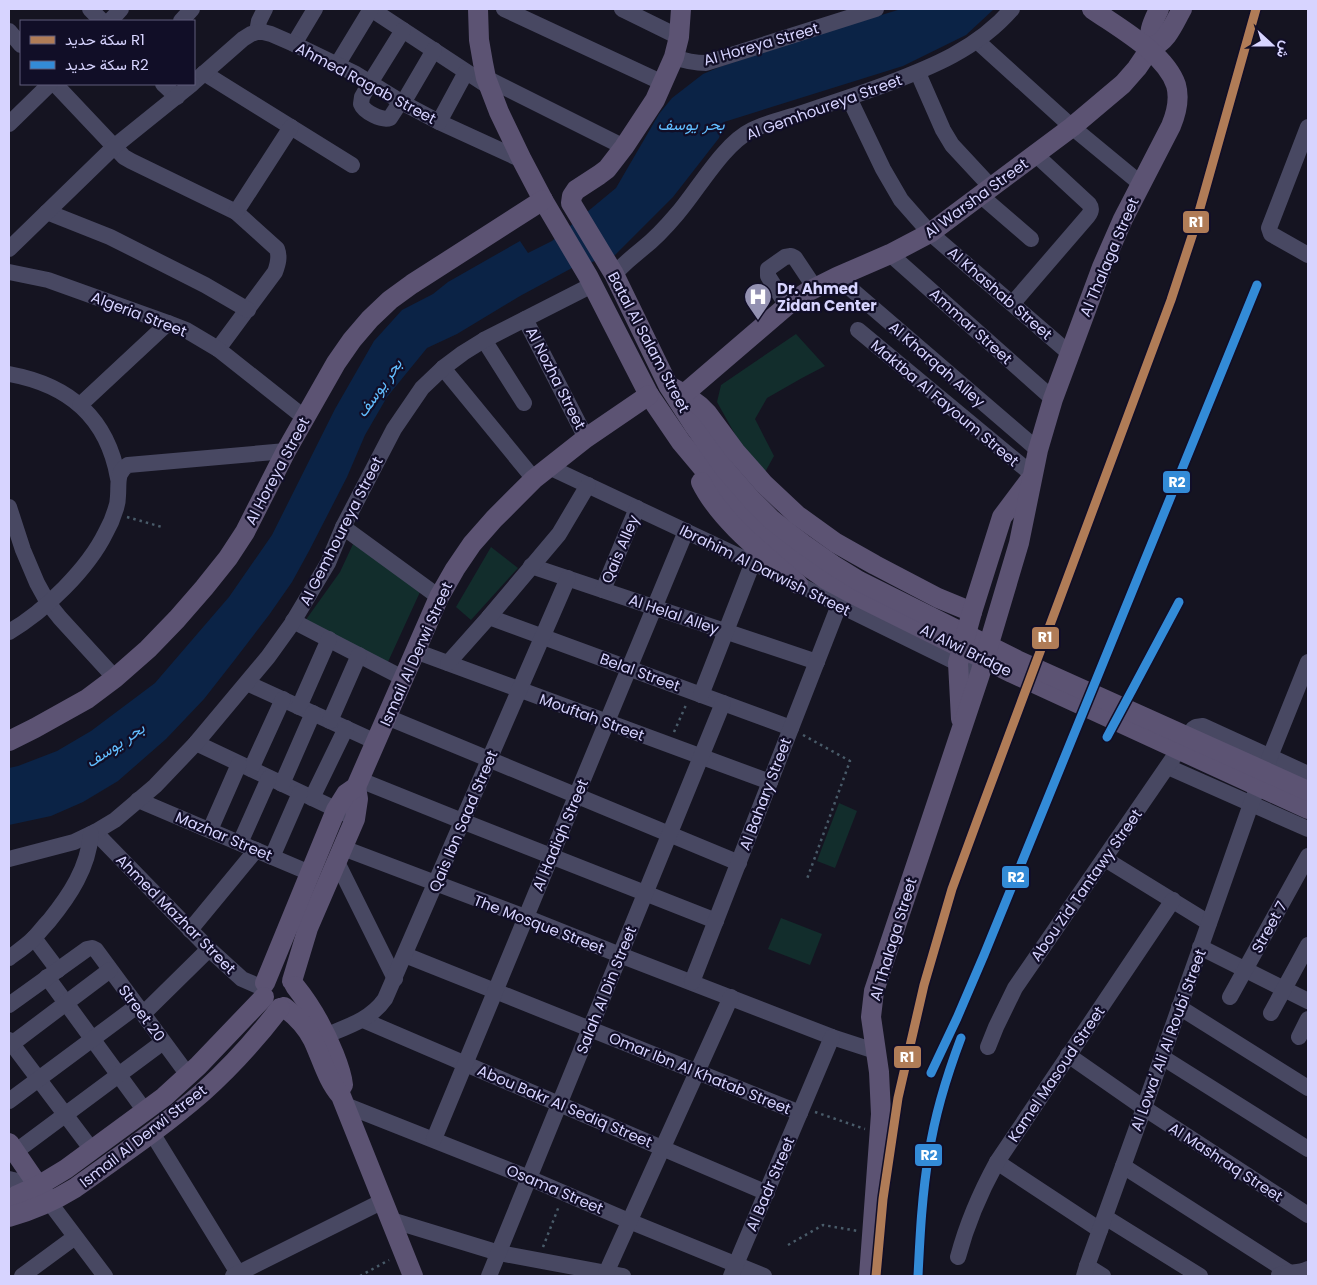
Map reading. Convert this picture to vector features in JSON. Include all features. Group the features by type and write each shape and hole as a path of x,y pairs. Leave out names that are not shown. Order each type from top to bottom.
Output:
{"main road":[{"path":"478,9 479,40 487,82 498,112 548,208"},
{"path":"624,147 655,100 674,57 679,37 681,9"},
{"name":"Al Thalaga Street","path":"870,1276 880,1135 881,1093 871,1017 874,991 980,674 1019,543 1038,450 1053,399 1102,267 1123,219 1171,126 1178,102 1176,86 1170,73 1151,48 1092,9"},
{"path":"1151,48 1150,30 1159,9"},
{"name":"Al Warsha Street","path":"676,390 787,306 815,288 890,254 930,233 1072,127 1123,84 1151,48 1164,39 1182,9"},
{"name":"Batal Al Salam Street","path":"624,147 607,169 576,190 572,196 571,203 611,269 676,390 716,471"},
{"name":"Batal Al Salam Street","path":"548,208 590,281 649,395 681,442 716,471"},
{"name":"Al Horeya Street","path":"9,740 87,699 115,678 148,649 177,619 228,558 249,524 286,451 336,363 370,319 390,300 412,284 548,208"},
{"path":"676,390 707,413 735,451 764,484 798,515 836,543 875,565 932,595 972,612"},
{"name":"Ismail Al Derwi Street","path":"271,997 292,1001 294,996 293,984 308,928 355,819 358,784 438,597 455,569 472,544 494,519 542,473 586,438 649,395"},
{"path":"681,442 705,491 725,516 743,535 798,584"},
{"name":"Al Alwi Bridge","path":"716,471 772,520 803,544 859,581 1017,660 1308,791"},
{"name":"Al Alwi Bridge","path":"716,471 738,510 793,556 827,580 1012,673 1308,809"},
{"name":"Al Thalaga Street","path":"962,729 958,664 972,612 1002,517 1033,475"},
{"name":"Ismail Al Derwi Street","path":"9,1199 75,1188 184,1108 216,1080 262,1030 310,873 336,810 346,794 358,784"},
{"path":"343,1101 342,1074 327,1035 317,1016 287,977 281,975 269,978 271,997 296,1017 305,1027 312,1038 332,1085 343,1101 413,1276"},
{"name":"Ismail Al Derwi Street","path":"9,1217 26,1212 66,1169 145,1111 188,1075 271,997"},
{"path":"12,1148 44,1194"}],"street":[{"path":"90,9 101,20"},
{"path":"111,20 121,9"},
{"path":"182,20 192,9"},
{"path":"265,9 259,21 257,32 243,39 197,80 291,128 352,165"},
{"path":"294,44 315,9"},
{"path":"337,65 371,9 466,72 624,147"},
{"path":"504,9 663,83"},
{"path":"622,9 679,37"},
{"name":"Al Horeya Street","path":"674,57 686,62 706,63 846,13 876,9"},
{"name":"Al Gemhoureya Street","path":"611,269 624,264 661,232 678,214 726,151 737,140 752,130 849,98 940,63 976,41 1012,9"},
{"path":"403,30 361,100 360,104 363,109 382,119 387,120 390,118 434,50"},
{"path":"9,31 20,44"},
{"name":"Ahmed Ragab Street","path":"257,32 271,34 294,44 337,65 439,122 522,160"},
{"path":"976,41 1072,127 1141,184"},
{"path":"439,122 466,72"},
{"path":"918,73 939,122 952,145 986,191 1031,239"},
{"path":"9,124 49,85"},
{"path":"56,85 124,157 236,212 277,249 279,255 275,272 218,349"},
{"path":"165,85 176,97"},
{"path":"9,249 115,146 191,85"},
{"name":"Al Khashab Street","path":"849,98 883,169 902,200 930,233 1069,353"},
{"path":"1308,127 1269,228 1272,234 1308,255"},
{"path":"236,212 291,128"},
{"path":"1013,303 1091,211 1091,206 1035,154"},
{"path":"47,212 117,241 205,285 248,310"},
{"name":"Ammar Street","path":"890,254 1053,399"},
{"path":"787,306 768,276 767,271 785,257 791,256 795,258 815,288"},
{"name":"Algeria Street","path":"9,272 48,280 194,334 218,349 305,418"},
{"name":"Al Kharqah Alley","path":"837,277 1038,450"},
{"name":"Al Gemhoureya Street","path":"9,858 74,842 93,833 115,820 156,786 196,744 247,683 293,621 328,563 343,527 394,429 422,388 443,368 463,353 590,281"},
{"name":"Al Nozha Street","path":"525,319 586,438"},
{"path":"80,405 168,323"},
{"name":"Maktba Al Fayoum Street","path":"858,330 1033,475"},
{"path":"484,340 524,403"},
{"path":"443,368 542,473"},
{"path":"9,374 47,385 80,405 103,433 116,462 118,478 118,498 115,513 106,534 92,555 48,603 9,632"},
{"path":"118,478 122,470 128,465 286,451"},
{"name":"Ibrahim Al Darwish Street","path":"542,473 588,485 753,562 838,606 980,674"},
{"path":"448,663 559,534 588,485"},
{"path":"9,507 23,550 48,603 115,678"},
{"name":"Qais Alley","path":"603,590 638,508"},
{"path":"343,527 438,597"},
{"name":"Al Hadiqh Street","path":"434,1139 686,531"},
{"path":"696,693 726,632 753,562"},
{"name":"Al Helal Alley","path":"531,566 817,662"},
{"name":"Qais Ibn Saad Street","path":"327,1035 362,1020 375,1011 385,999 568,578"},
{"name":"Al Bahary Street","path":"692,982 838,606"},
{"name":"Belal Street","path":"489,617 791,728"},
{"path":"293,621 404,678"},
{"path":"240,843 275,781 306,710 329,639"},
{"name":"Mouftah Street","path":"415,651 770,782"},
{"path":"330,721 359,655"},
{"name":"Al Lowa' Ali Al Roubi Street","path":"1086,1271 1251,804 1308,662"},
{"path":"247,683 376,742"},
{"path":"210,830 282,699"},
{"name":"Salah Al Din Street","path":"489,1276 723,703"},
{"path":"387,717 739,863"},
{"name":"Abou Zid Tantawy Street","path":"988,1047 1015,988 1193,729 1196,726 1204,726 1270,756"},
{"path":"272,857 346,728"},
{"path":"196,744 355,819"},
{"path":"1270,756 1308,774"},
{"path":"1168,767 1308,829"},
{"path":"358,784 462,822 716,922"},
{"name":"Mazhar Street","path":"138,800 310,873"},
{"path":"9,958 34,938 60,907 80,876 93,833"},
{"name":"Ahmed Mazhar Street","path":"93,833 209,949 242,979 271,997"},
{"path":"190,930 256,850"},
{"path":"340,855 394,979"},
{"name":"The Mosque Street","path":"340,855 435,884 525,917 832,1037 875,1051"},
{"name":"Street 7","path":"1230,997 1308,856"},
{"path":"1105,859 1209,922"},
{"name":"Kamel Masoud Street","path":"958,1257 974,1208 984,1184 997,1162 1173,900"},
{"path":"34,938 66,1003 145,1111"},
{"path":"1271,1013 1308,945"},
{"name":"Street 20","path":"53,974 87,949 92,948 96,950 188,1075"},
{"path":"1200,948 1308,1001"},
{"path":"9,1100 92,1039 140,1010 209,949"},
{"name":"Omar Ibn Al Khatab Street","path":"405,955 697,1071 802,1110"},
{"path":"92,1150 10,1044 110,970"},
{"path":"9,1005 53,974"},
{"path":"606,1273 731,997"},
{"path":"1179,1007 1308,1088"},
{"path":"1299,1037 1308,1019"},
{"name":"Abou Bakr Al Sediq Street","path":"362,1020 767,1193"},
{"name":"Al Badr Street","path":"733,1271 832,1037"},
{"path":"12,1148 66,1115 164,1042"},
{"name":"Al Mashraq Street","path":"1068,1055 1144,1108 1308,1215"},
{"path":"1162,1057 1308,1149"},
{"name":"Osama Street","path":"343,1101 565,1193 629,1221 733,1271 764,1276"},
{"path":"152,1133 236,1275 383,1201"},
{"path":"997,1162 1102,1224 1200,1276"},
{"path":"1123,1166 1283,1274 1308,1270"},
{"path":"9,1179 44,1194 104,1276"},
{"path":"390,1220 499,1253 623,1276"},
{"path":"22,1276 75,1237"},
{"path":"1086,1271 1103,1276"}],"path":[{"path":"115,513 162,527"},
{"path":"669,745 696,693"},
{"path":"791,728 850,762 807,879"},
{"path":"802,1110 880,1135"},
{"path":"537,1260 565,1193"},
{"path":"788,1245 823,1226 872,1233"},
{"path":"360,1276 403,1252"}],"green space":[{"path":"796,334 825,366 767,398 755,419 774,456 764,474 746,454 717,402 721,385"},
{"path":"354,542 420,592 387,664 305,621 340,572"},
{"path":"491,547 518,568 471,620 456,607"},
{"path":"839,803 857,811 835,868 817,861"},
{"path":"781,918 822,934 810,965 768,949"}],"water":[{"name":"بحر يوسف","path":"901,9 994,9 966,35 903,66 724,122 719,138 673,197 615,255 572,268 520,296 457,334 427,348 387,397 365,435 347,477 292,582 204,699 166,739 118,781 83,802 51,816 9,825 9,768 57,751 91,731 155,683 229,597 272,535 335,409 374,341 402,310 433,294 448,282 520,241 528,253 552,241 616,188 659,114 672,98 703,74 722,66"}],"rail line":[{"name":"R1","path":"876,1276 883,1199 898,1098 924,985 952,889 1171,300 1193,233 1256,9"},
{"name":"R2","path":"931,1073 984,955 1257,285"},
{"name":"R2","path":"1107,737 1179,602"},
{"name":"R2","path":"918,1276 923,1199 932,1138 942,1095 961,1038"}],"place":[{"name":"Dr. Ahmed Zidan Center","path":"758,321"}]}
